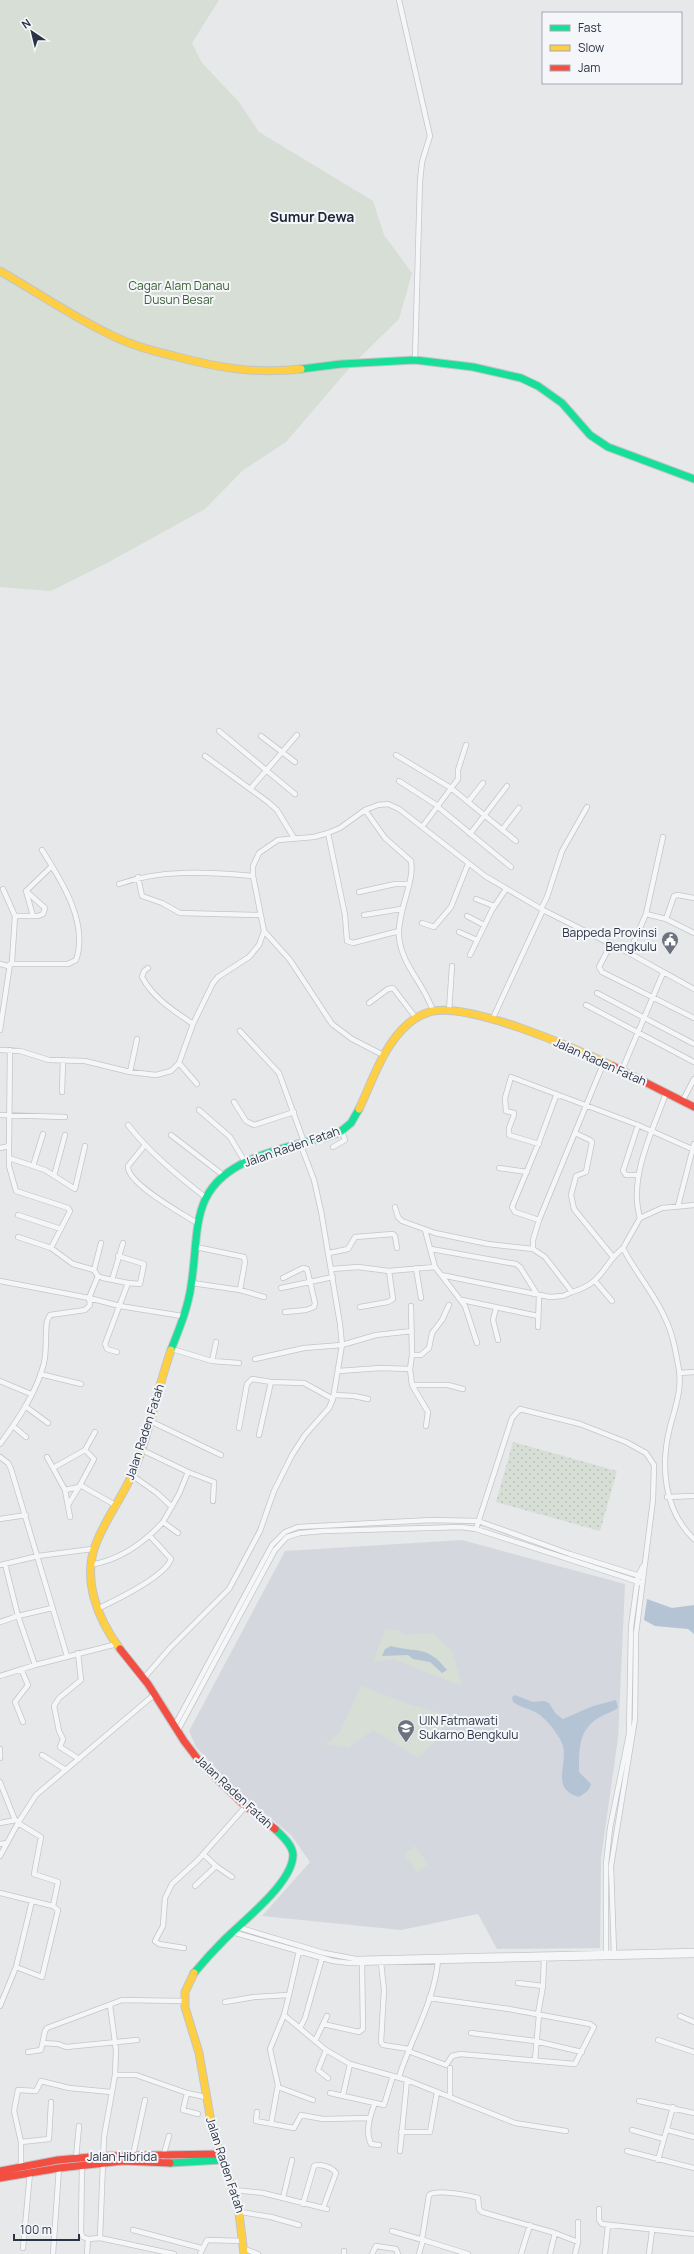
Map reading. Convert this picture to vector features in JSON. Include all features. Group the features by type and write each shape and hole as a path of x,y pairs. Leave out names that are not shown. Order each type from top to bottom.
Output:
{"main road":[{"path":"0,271 120,340 212,366 243,371 273,372 341,364 414,360 473,367 527,380 562,403 590,435 608,448 694,479"},
{"name":"Jalan Raden Fatah","path":"245,2251 241,2212 212,2129 205,2097 199,2052 184,2001 185,1992 198,1966 274,1890 288,1872 293,1858 292,1851 285,1841 202,1764 190,1749 144,1678 108,1631 98,1610 90,1565 92,1549 133,1476 142,1450 192,1283 197,1223 205,1196 223,1175 246,1162 302,1143 342,1132 355,1117 385,1056 399,1034 416,1018 433,1011 449,1011 492,1020 539,1036 622,1070 694,1107"},
{"name":"Jalan Hibrida","path":"0,2171 76,2158 104,2159 133,2155 163,2157 222,2157"},
{"path":"0,2178 82,2165 104,2159 170,2163 222,2157"}],"street":[{"path":"399,0 430,136 422,162 420,180 414,360"},
{"path":"220,731 295,794"},
{"path":"251,788 297,735"},
{"path":"261,736 295,762"},
{"path":"422,827 458,779 458,770 466,745"},
{"path":"396,755 451,788 516,841"},
{"path":"206,756 251,788 277,810 294,838"},
{"path":"399,781 438,806 511,867"},
{"path":"468,802 483,783"},
{"path":"470,834 507,786"},
{"path":"385,1056 352,1038 332,1024 290,960 264,931 259,915 253,876 256,857 266,846 278,840 314,837 328,833 344,825 365,810 378,805 388,804 399,809 468,864 542,910 629,953 694,989"},
{"path":"492,1020 542,910 562,851 587,807"},
{"path":"502,830 518,808"},
{"path":"365,810 385,838 411,861 408,884 401,909 399,930 402,956 424,988 433,1011"},
{"path":"328,833 345,915 347,941 353,943 399,930"},
{"path":"629,953 646,914 663,837"},
{"path":"12,962 68,964 76,960 78,940 73,907 66,890 42,850"},
{"path":"422,923 434,927 447,913 453,904 468,864"},
{"path":"26,891 52,866"},
{"path":"119,884 138,877 206,873 253,876"},
{"path":"138,877 142,896 162,903 180,914 259,915"},
{"path":"359,892 395,884 408,884"},
{"path":"0,1030 8,966 12,962 15,916 3,889"},
{"path":"470,955 494,906 506,889"},
{"path":"15,916 33,916 42,914 45,908 26,891"},
{"path":"26,891 33,916"},
{"path":"666,919 674,896 678,894 694,898"},
{"path":"476,899 494,906"},
{"path":"364,916 401,909"},
{"path":"646,914 666,919 694,933"},
{"path":"467,916 484,925"},
{"path":"0,1050 10,1050 49,1060 85,1061 130,1072 156,1075 171,1071 179,1063 193,1024 215,980 254,952 259,945 264,931"},
{"path":"459,932 477,940"},
{"path":"611,944 599,967 601,971 694,1018"},
{"path":"0,964 8,966"},
{"path":"449,1011 452,966"},
{"path":"148,968 144,971 142,977 148,985 166,1005 193,1024"},
{"path":"622,1070 663,973"},
{"path":"369,1003 388,989 393,988 416,1018"},
{"path":"596,993 694,1044"},
{"path":"586,1005 638,1034 694,1062"},
{"path":"144,1678 170,1648 229,1589 260,1532 274,1490 292,1455 305,1435 329,1408 339,1371 342,1345 329,1252 314,1180 294,1112 278,1071 240,1031"},
{"path":"130,1072 137,1039"},
{"path":"10,1050 9,1166 16,1191 68,1208 70,1214 51,1248"},
{"path":"62,1092 63,1060"},
{"path":"533,1249 533,1240 539,1220 604,1062"},
{"path":"179,1063 197,1084"},
{"path":"538,1144 509,1135 509,1128 514,1113 506,1111 505,1106 511,1077 556,1096 638,1125 652,1133 692,1149"},
{"path":"683,1100 694,1079"},
{"path":"640,1218 637,1206 639,1175 666,1093"},
{"path":"539,1220 515,1212 512,1207 556,1096"},
{"path":"234,1102 246,1121 254,1125 294,1112"},
{"path":"199,1110 230,1137 246,1162"},
{"path":"0,1115 10,1114 65,1117"},
{"path":"128,1125 145,1145 176,1175 205,1196"},
{"path":"638,1125 623,1171 626,1175 639,1175"},
{"path":"333,1147 345,1140 342,1132"},
{"path":"575,1133 592,1142 586,1172 576,1176 571,1201 590,1230 613,1257"},
{"path":"33,1166 43,1134"},
{"path":"54,1176 65,1135"},
{"path":"171,1135 223,1175"},
{"path":"678,1206 694,1144"},
{"path":"145,1145 128,1166 130,1174 158,1199 197,1223"},
{"path":"0,1148 9,1146"},
{"path":"9,1158 33,1166 54,1176 75,1190 85,1146"},
{"path":"499,1168 527,1172"},
{"path":"441,1275 554,1298 572,1292 595,1281 604,1272 613,1257 623,1248 640,1218 657,1209 694,1205"},
{"path":"395,1206 398,1217 402,1221 425,1230 488,1244 533,1249 545,1257 572,1292"},
{"path":"18,1215 61,1229"},
{"path":"425,1230 435,1267 462,1300 469,1314 477,1343"},
{"path":"329,1252 348,1248 354,1237 367,1235 393,1234 395,1236 397,1248"},
{"path":"18,1238 51,1248 74,1264 94,1270 98,1276 112,1280 140,1284 144,1264 118,1256"},
{"path":"94,1270 101,1243"},
{"path":"112,1280 123,1243"},
{"path":"196,1248 244,1258 246,1262 240,1290"},
{"path":"623,1248 666,1318 672,1336 679,1373 678,1402 665,1453 667,1497 683,1527 694,1539"},
{"path":"431,1249 516,1264 520,1267 538,1295 538,1327"},
{"path":"332,1270 358,1267 389,1271 435,1267"},
{"path":"283,1278 305,1268 309,1271 312,1282 314,1307 306,1310 285,1312"},
{"path":"416,1268 421,1298"},
{"path":"360,1307 388,1302 393,1299 389,1271"},
{"path":"0,1444 25,1406 40,1374 44,1361 48,1318 52,1314 85,1310 90,1305 88,1298 98,1276"},
{"path":"281,1288 333,1278"},
{"path":"595,1281 612,1300"},
{"path":"0,1282 88,1298 120,1306 182,1316"},
{"path":"117,1352 106,1349 105,1344 128,1283"},
{"path":"192,1283 240,1290 264,1297"},
{"path":"462,1300 538,1316"},
{"path":"412,1355 421,1355 429,1348 432,1333 442,1320 449,1305"},
{"path":"411,1306 412,1355 410,1369 412,1385 418,1399 427,1409 426,1426"},
{"path":"496,1308 493,1320 498,1340"},
{"path":"255,1358 304,1348 342,1345 376,1335 412,1332"},
{"path":"212,1362 216,1342"},
{"path":"172,1348 212,1362 239,1363"},
{"path":"339,1371 380,1368 410,1369"},
{"path":"679,1373 694,1372"},
{"path":"40,1374 81,1384"},
{"path":"239,1428 247,1384 252,1379 271,1382 304,1383 333,1397 354,1396 368,1399"},
{"path":"0,1381 31,1394"},
{"path":"259,1435 271,1382"},
{"path":"412,1385 448,1385 463,1388"},
{"path":"25,1406 48,1423"},
{"path":"476,1529 512,1418 518,1410 525,1408 580,1424 620,1439 641,1450 652,1459 655,1471 654,1493 639,1583 633,1660 635,1724 611,1866 609,1925 606,1955"},
{"path":"150,1421 221,1455"},
{"path":"13,1426 26,1437"},
{"path":"53,1468 85,1450 95,1432"},
{"path":"68,1505 94,1460 85,1450"},
{"path":"142,1450 188,1472 215,1482 212,1501"},
{"path":"0,1457 10,1465 67,1656"},
{"path":"46,1457 65,1490 70,1517"},
{"path":"90,1565 120,1556 150,1536 163,1522 172,1507 188,1472"},
{"path":"133,1476 157,1493 172,1507"},
{"path":"65,1490 79,1486 117,1506"},
{"path":"667,1497 694,1496"},
{"path":"0,1519 26,1515"},
{"path":"177,1728 272,1545 285,1532 298,1527 328,1524 431,1520 478,1521 570,1554 641,1576"},
{"path":"163,1522 178,1533"},
{"path":"189,1704 275,1550 287,1537 322,1531 430,1528 476,1529 639,1583"},
{"path":"98,1610 142,1586 168,1564 170,1558 150,1536"},
{"path":"35,1665 2,1564 38,1556 92,1549"},
{"path":"0,1622 52,1608"},
{"path":"0,1670 1,1676 67,1656 117,1644"},
{"path":"78,1653 81,1680 59,1698 54,1706 59,1731 63,1739 60,1746 79,1759"},
{"path":"22,1669 28,1685 15,1703 23,1722"},
{"path":"0,1856 17,1821 36,1795 155,1694"},
{"path":"0,1749 0,1758"},
{"path":"42,1755 66,1770"},
{"path":"0,1782 17,1821 41,1837 34,1874 58,1882 53,1906"},
{"path":"184,1948 159,1944 155,1939 164,1922 164,1904 167,1892 172,1884 203,1854 246,1806"},
{"path":"0,1823 17,1821"},
{"path":"0,1844 7,1843"},
{"path":"203,1854 216,1866 232,1877"},
{"path":"195,1886 216,1866"},
{"path":"0,1894 53,1906 58,1911 42,1977 16,1967"},
{"path":"0,2006 16,1967 32,1901"},
{"path":"609,1925 614,1953"},
{"path":"234,1929 298,1951 362,1964 426,1959 438,1962 505,1957"},
{"path":"234,1929 324,1957 356,1959 649,1954 694,1951"},
{"path":"271,2124 278,2087 270,2049 284,2015 298,1951"},
{"path":"606,1955 614,1953 694,1955"},
{"path":"535,2060 535,2041 543,1986 544,1956"},
{"path":"300,2028 305,2018 324,1957"},
{"path":"330,2093 385,2104 408,2050 422,2023 438,1962"},
{"path":"381,1963 384,1990 381,2042 383,2045 408,2050 446,2065 452,2056 460,2054 576,2064 592,2034 593,2024 429,1998"},
{"path":"323,2024 359,2032 363,2029 362,1964"},
{"path":"518,1983 543,1986"},
{"path":"225,2002 254,1997 289,1996"},
{"path":"28,2052 40,2051 47,2028 128,1999 184,2001"},
{"path":"100,2238 104,2137 115,2075 114,2041 110,2005"},
{"path":"284,2015 326,2050 350,2064 407,2080 450,2096 478,2110 515,2122 566,2131"},
{"path":"316,2041 327,2016"},
{"path":"680,2016 694,2022"},
{"path":"471,2033 535,2041 582,2052"},
{"path":"43,2043 58,2044 66,2047 136,2040"},
{"path":"658,2040 694,2052"},
{"path":"326,2050 318,2070 328,2078"},
{"path":"343,2095 350,2064"},
{"path":"450,2068 450,2096"},
{"path":"115,2075 136,2074 187,2093 205,2097"},
{"path":"400,2151 407,2080"},
{"path":"21,2167 21,2142 14,2111 18,2090 36,2091 41,2081 69,2088 111,2092"},
{"path":"278,2087 312,2100"},
{"path":"401,2132 430,2132 437,2092"},
{"path":"187,2093 183,2110 198,2114"},
{"path":"133,2155 145,2100"},
{"path":"639,2101 694,2112"},
{"path":"21,2142 48,2139 51,2102"},
{"path":"375,2103 369,2118 370,2142 379,2145"},
{"path":"658,2160 673,2108"},
{"path":"257,2112 255,2121 294,2128 301,2115 323,2119 369,2118"},
{"path":"76,2158 79,2126"},
{"path":"632,2130 664,2139"},
{"path":"667,2130 694,2137"},
{"path":"163,2157 168,2136"},
{"path":"627,2151 694,2168"},
{"path":"282,2198 292,2160"},
{"path":"82,2165 81,2233 83,2237 100,2238 174,2254"},
{"path":"234,2190 263,2193 303,2204 325,2209 336,2173 334,2170 318,2165 314,2166 303,2204"},
{"path":"53,2254 59,2168"},
{"path":"23,2248 30,2173"},
{"path":"419,2254 428,2197 432,2192 477,2198 479,2200 479,2209 482,2212 530,2225 578,2242"},
{"path":"599,2209 599,2222 608,2225 652,2231 694,2234"},
{"path":"241,2212 271,2217 299,2225"},
{"path":"575,2254 578,2242 578,2222"},
{"path":"521,2254 530,2225"},
{"path":"605,2254 608,2225"},
{"path":"133,2230 201,2248"},
{"path":"392,2231 468,2254"},
{"path":"649,2254 652,2231"},
{"path":"550,2254 555,2233"},
{"path":"87,2254 88,2238"},
{"path":"200,2254 204,2241 208,2239 244,2241"},
{"path":"372,2254 376,2246 396,2249 398,2254"},
{"path":"449,2254 450,2248"},
{"path":"245,2251 258,2254"}],"shaded area":[{"name":"UIN Fatmawati Sukarno Bengkulu","path":"462,1540 625,1584 618,1738 601,1858 600,1948 497,1949 478,1914 401,1930 262,1916 310,1862 291,1835 234,1788 196,1747 189,1731 285,1551"}],"green space":[{"name":"Cagar Alam Danau Dusun Besar","path":"0,0 219,0 192,43 202,63 239,102 259,132 373,201 384,235 412,273 399,319 353,364 286,442 242,471 205,509 107,563 51,591 0,587"},
{"path":"513,1442 617,1471 600,1531 496,1502"},
{"path":"385,1629 398,1630 404,1635 433,1633 453,1652 462,1686 393,1659 373,1662"},
{"path":"361,1686 409,1704 450,1716 433,1744 418,1758 373,1730 348,1748 326,1744 340,1732"},
{"path":"415,1846 428,1864 417,1872 404,1854"}],"water":[{"path":"647,1599 672,1608 694,1605 694,1634 688,1629 655,1626 644,1620"},
{"path":"391,1646 428,1653 440,1662 447,1670 442,1673 430,1662 413,1659 408,1655 382,1656 385,1649"},
{"path":"515,1695 533,1702 544,1701 549,1703 556,1714 563,1719 593,1706 616,1700 618,1708 591,1723 583,1735 579,1756 579,1772 591,1784 585,1793 579,1797 570,1793 565,1788 562,1776 564,1753 563,1746 557,1733 540,1715 513,1702 512,1697"}],"traffic: fast":[{"path":"301,369 341,364 415,360 473,367 521,378 538,386 562,403 590,435 608,447 694,479"},
{"path":"171,1350 190,1294 197,1229 201,1212 206,1197 216,1183 230,1171 257,1157 340,1132 351,1123 359,1109"},
{"path":"194,1973 225,1939 266,1900 285,1876 291,1865 293,1854 291,1847 286,1840 275,1829"},
{"path":"170,2163 223,2160"}],"traffic: slow":[{"path":"0,271 97,328 126,342 158,352 222,367 268,371 301,369"},
{"path":"359,1109 385,1052 392,1042 412,1021 433,1011 451,1011 473,1014 498,1021 550,1039 613,1066"},
{"path":"120,1649 104,1624 98,1611 91,1583 92,1555 101,1531 128,1483 137,1463 171,1350"},
{"path":"194,1973 185,1992 185,2007 199,2053 213,2133 238,2205 244,2254"}],"traffic: jam":[{"path":"613,1066 694,1107"},
{"path":"120,1649 148,1684 184,1741 200,1762 242,1803 275,1829"},
{"path":"0,2171 58,2160 102,2156 221,2154"},
{"path":"0,2178 59,2168 123,2161 170,2163"}],"place":[{"name":"Bappeda Provinsi Bengkulu","path":"670,955"},
{"name":"UIN Fatmawati Sukarno Bengkulu","path":"406,1743"}],"district":[{"name":"Sumur Dewa","path":"312,217"}]}
